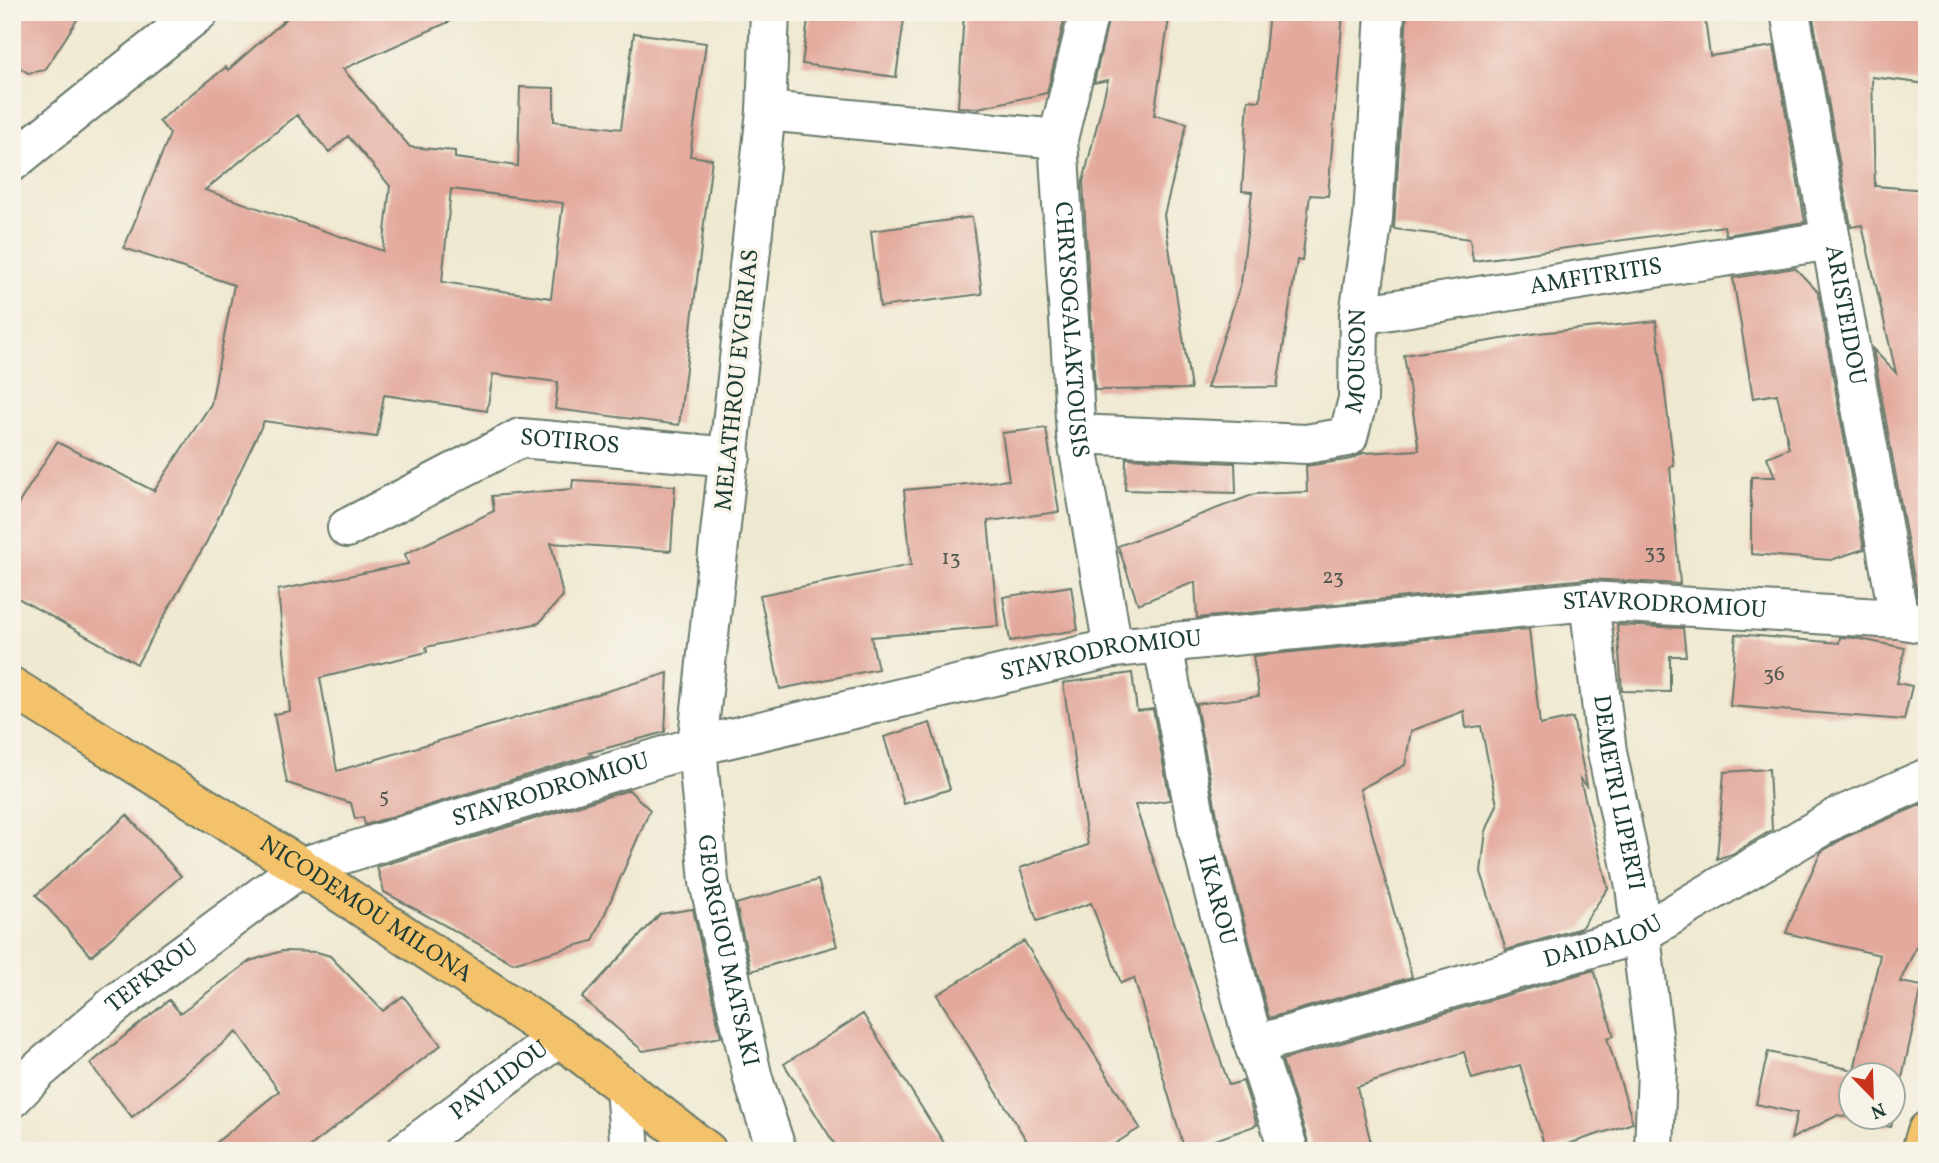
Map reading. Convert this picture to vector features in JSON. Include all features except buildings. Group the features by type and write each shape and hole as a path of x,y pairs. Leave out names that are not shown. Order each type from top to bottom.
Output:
{"main road":[{"name":"NICODEMOU MILONA","path":"12,687 301,867 559,1037 707,1151"},
{"path":"1922,1151 1927,1131"}],"street":[{"path":"12,162 199,12"},
{"name":"MELATHROU EVGIRIAS","path":"697,747 731,457 766,111 769,12"},
{"name":"CHRYSOGALAKTOUSIS","path":"1089,12 1058,139 1076,434 1113,649"},
{"name":"MOUSON","path":"1076,434 1306,444 1348,436 1358,399 1359,315 1373,218 1385,12"},
{"name":"ARISTEIDOU","path":"1790,12 1831,240 1913,621"},
{"path":"766,111 1058,139"},
{"name":"AMFITRITIS","path":"1359,315 1831,240"},
{"name":"SOTIROS","path":"347,528 520,438 731,457"},
{"name":"STAVRODROMIOU","path":"301,867 697,747 1113,649 1588,601 1913,621"},
{"name":"DEMETRI LIPERTI","path":"1588,601 1607,752 1635,886 1657,1068 1654,1151"},
{"name":"IKAROU","path":"1163,645 1198,831 1254,1045 1289,1151"},
{"name":"GEORGIOU MATSAKI","path":"697,747 709,882 753,1079 777,1151"},
{"name":"DAIDALOU","path":"1254,1045 1640,934 1836,818 1927,778"},
{"name":"TEFKROU","path":"12,1098 39,1070 118,1002 301,867"},
{"name":"PAVLIDOU","path":"406,1151 559,1037"},
{"path":"625,1087 630,1151"}]}
